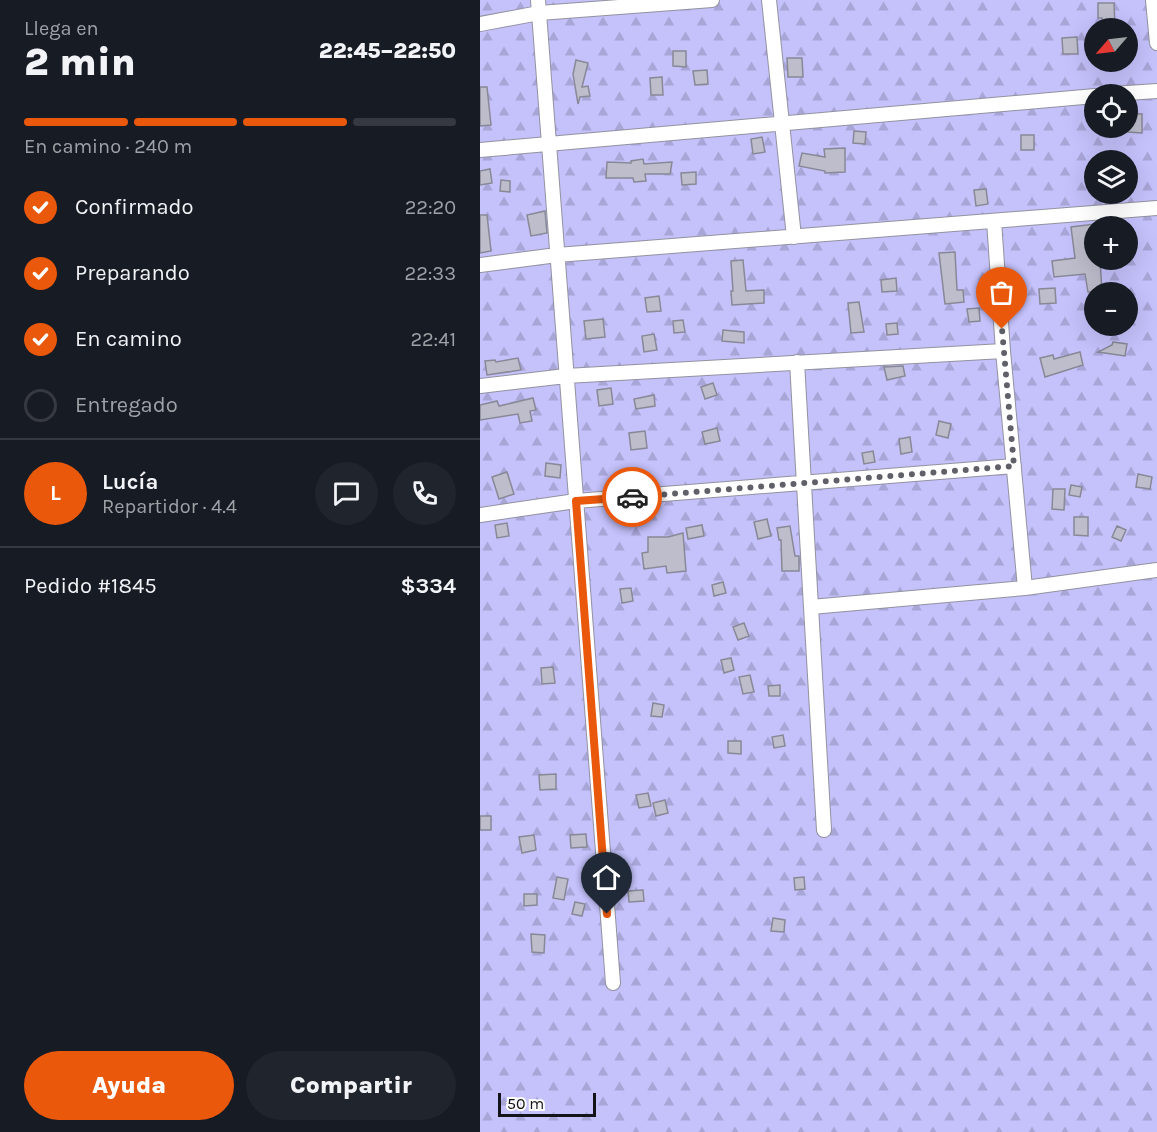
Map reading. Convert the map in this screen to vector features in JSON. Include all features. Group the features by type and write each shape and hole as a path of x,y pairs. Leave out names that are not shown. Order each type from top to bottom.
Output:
{"street":[{"path":"480,24 538,7 712,0"},
{"path":"769,0 794,237"},
{"path":"1153,0 1157,43"},
{"path":"538,7 613,983"},
{"path":"1138,92 1157,91"},
{"path":"480,150 1084,97"},
{"path":"480,265 557,255 1157,208"},
{"path":"994,221 1003,351 1025,588"},
{"path":"480,386 566,376 1003,351"},
{"path":"797,362 824,830"},
{"path":"480,515 576,501 1014,466"},
{"path":"811,607 1025,588 1157,570"}],"green space":[{"path":"480,0 1157,0 1157,1132 480,1132"}],"building":[{"path":"1098,3 1114,3 1115,18 1098,18"},
{"path":"1077,37 1078,54 1063,54 1062,38"},
{"path":"673,51 686,51 686,67 673,66"},
{"path":"787,58 802,58 803,77 788,77"},
{"path":"576,60 588,63 582,87 588,86 590,96 580,97 578,104 573,74"},
{"path":"707,70 708,84 695,85 693,71"},
{"path":"662,77 663,95 651,95 650,78"},
{"path":"480,87 487,87 491,125 480,126"},
{"path":"1138,114 1142,114 1142,133 1138,133"},
{"path":"854,131 866,132 865,144 853,143"},
{"path":"1021,135 1034,135 1034,150 1021,150"},
{"path":"762,137 765,152 753,154 751,139"},
{"path":"845,148 845,172 825,173 825,171 799,166 802,153 825,157 824,149"},
{"path":"643,159 644,164 672,162 670,174 645,174 646,181 634,182 633,178 606,178 607,162 631,163 631,161"},
{"path":"490,169 492,183 480,185 480,171"},
{"path":"696,172 696,184 682,185 681,173"},
{"path":"501,180 510,181 510,192 500,191"},
{"path":"986,189 988,204 976,206 974,190"},
{"path":"545,211 547,233 531,236 527,215"},
{"path":"480,215 487,215 491,251 480,253"},
{"path":"1084,225 1084,270 1101,270 1101,282 1086,282 1085,274 1054,277 1052,261 1075,258 1071,227"},
{"path":"955,252 957,290 963,290 964,302 945,304 939,253"},
{"path":"743,260 746,291 764,290 764,303 732,305 731,261"},
{"path":"896,278 897,291 882,292 881,280"},
{"path":"1055,288 1056,303 1040,304 1039,289"},
{"path":"659,296 661,311 647,312 645,298"},
{"path":"859,302 864,332 851,333 848,303"},
{"path":"979,308 980,321 969,322 967,309"},
{"path":"603,319 605,337 586,339 584,321"},
{"path":"683,320 685,332 674,333 673,321"},
{"path":"897,323 898,334 887,335 886,324"},
{"path":"723,330 744,332 744,343 722,341"},
{"path":"654,334 657,350 644,352 642,336"},
{"path":"1113,342 1127,344 1125,356 1098,352 1112,345"},
{"path":"1080,352 1083,365 1045,377 1040,358 1053,355 1054,359"},
{"path":"518,358 521,370 487,375 485,361 495,360 496,362"},
{"path":"903,366 905,376 887,380 884,367"},
{"path":"713,383 717,395 705,399 701,387"},
{"path":"611,388 613,404 599,406 597,390"},
{"path":"654,395 655,406 636,409 634,399"},
{"path":"533,398 536,410 530,411 532,421 520,423 518,414 480,420 480,405 497,401 499,406"},
{"path":"939,421 951,424 948,438 936,435"},
{"path":"717,428 720,441 705,444 702,432"},
{"path":"645,431 647,448 631,450 629,433"},
{"path":"910,437 912,452 901,454 899,439"},
{"path":"873,451 875,462 864,464 862,453"},
{"path":"546,463 561,465 560,478 545,476"},
{"path":"507,472 514,494 499,499 492,477"},
{"path":"1138,474 1152,477 1150,489 1136,487"},
{"path":"1071,485 1082,487 1080,497 1069,495"},
{"path":"1053,489 1065,489 1064,510 1052,509"},
{"path":"1074,517 1088,517 1088,536 1074,535"},
{"path":"767,519 771,536 758,539 754,522"},
{"path":"507,523 509,536 497,538 495,525"},
{"path":"702,525 704,536 688,539 686,528"},
{"path":"790,526 795,556 799,556 799,571 782,571 781,540 779,540 777,528"},
{"path":"1117,526 1126,530 1121,541 1112,537"},
{"path":"683,533 686,571 667,573 666,566 644,569 642,553 648,552 648,537 668,537"},
{"path":"723,582 726,593 714,596 712,585"},
{"path":"631,588 633,601 622,603 620,589"},
{"path":"744,623 749,636 738,640 733,627"},
{"path":"731,658 734,670 724,673 721,660"},
{"path":"553,667 555,683 542,684 541,668"},
{"path":"750,675 754,692 743,694 739,677"},
{"path":"780,685 780,696 769,696 768,686"},
{"path":"653,703 664,705 662,717 651,716"},
{"path":"783,735 785,746 774,748 772,737"},
{"path":"728,741 741,741 741,754 728,753"},
{"path":"556,774 556,789 540,790 539,775"},
{"path":"648,793 651,806 639,808 636,795"},
{"path":"665,800 668,813 656,816 653,803"},
{"path":"480,816 491,816 491,830 480,830"},
{"path":"586,834 587,847 571,848 570,835"},
{"path":"534,835 536,850 522,853 519,837"},
{"path":"557,877 568,879 564,900 553,898"},
{"path":"804,877 805,889 795,890 794,878"},
{"path":"643,890 644,901 629,902 628,891"},
{"path":"524,894 537,894 537,905 524,906"},
{"path":"575,902 585,904 582,916 572,914"},
{"path":"773,918 785,920 784,932 771,931"},
{"path":"531,934 545,935 544,953 532,952"}],"way so far":[{"path":"632,497 1014,466 1002,329"}],"route":[{"path":"607,914 576,501 632,497"}]}
